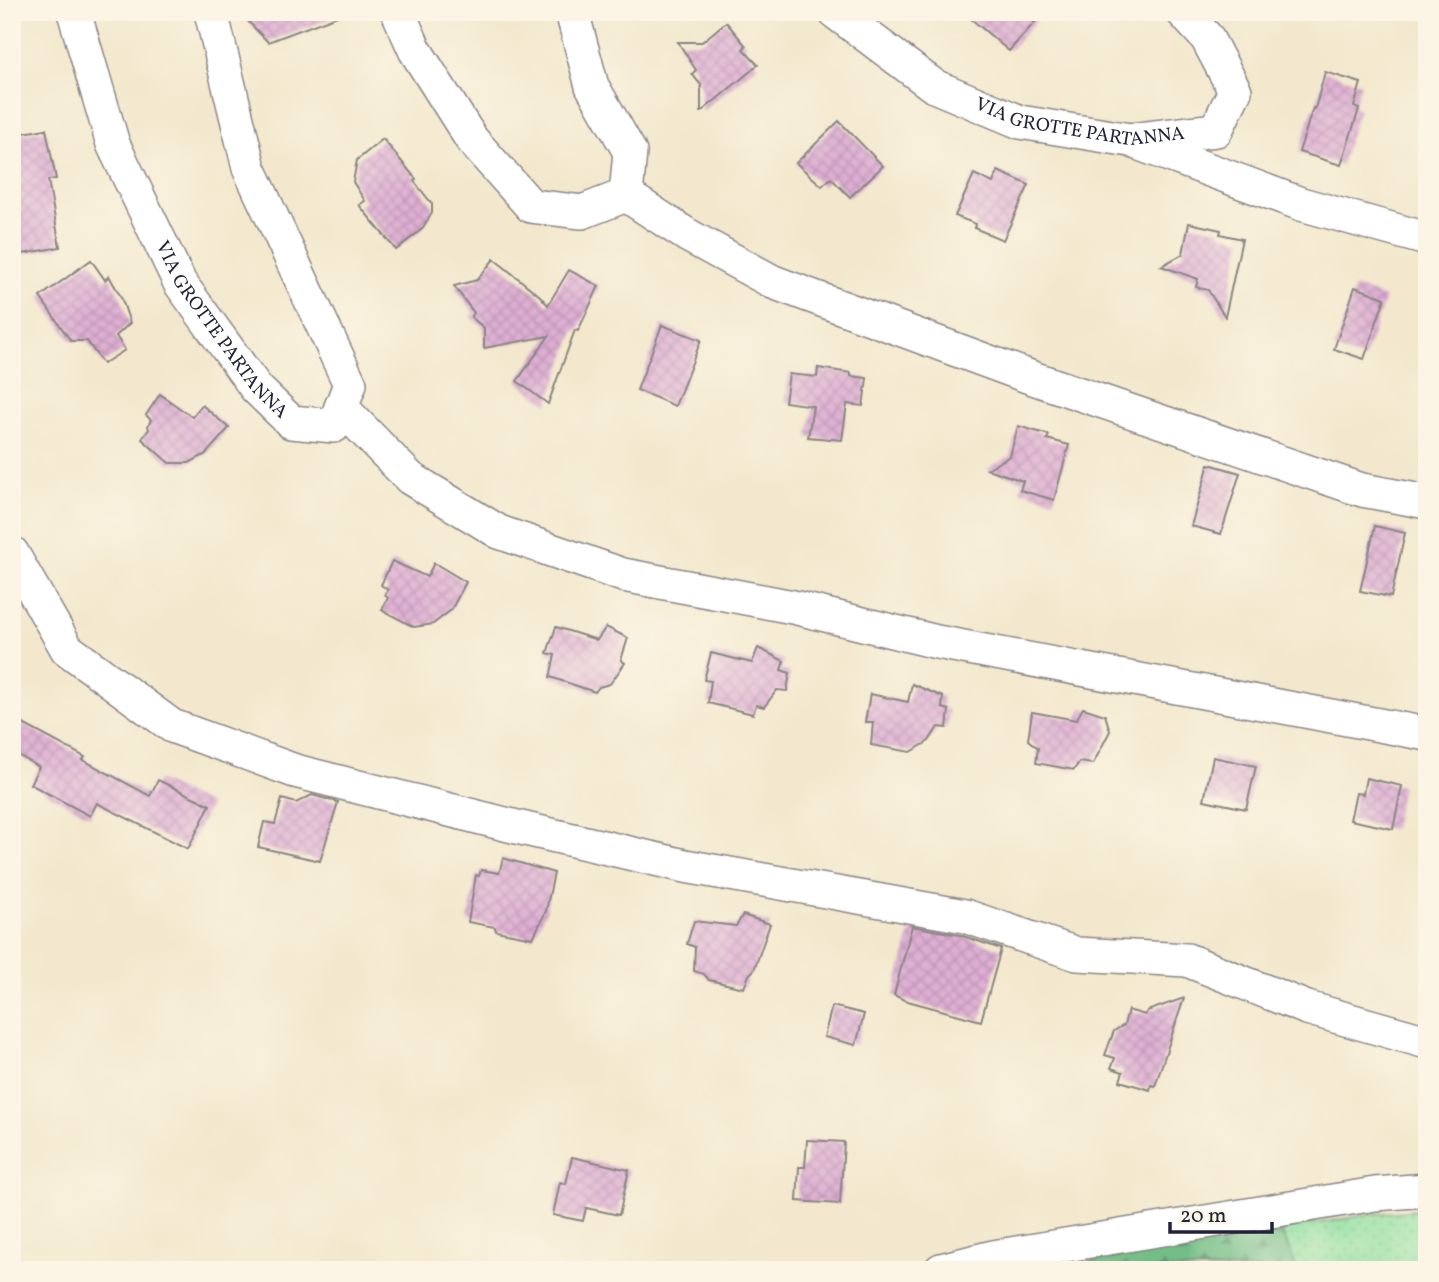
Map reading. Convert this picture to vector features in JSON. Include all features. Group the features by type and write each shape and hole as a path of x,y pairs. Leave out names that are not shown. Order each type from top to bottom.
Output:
{"street":[{"name":"VIA GROTTE PARTANNA","path":"74,12 113,144 180,283 256,388 291,422 334,426 341,407"},
{"path":"211,12 249,168 350,384 341,407 410,478 499,531 623,575 793,607 937,642 1427,734"},
{"path":"398,12 415,50 471,140 531,206 582,212 625,195"},
{"path":"572,12 592,86 630,152 625,195"},
{"name":"VIA GROTTE PARTANNA","path":"835,12 934,86 1020,122 1130,140 1216,130 1235,91 1207,38 1183,12"},
{"path":"1130,140 1301,204 1427,239"},
{"path":"625,195 687,235 773,282 1030,377 1362,490 1427,502"},
{"path":"12,553 67,649 172,726 295,771 685,866 965,916 1077,954 1186,960 1307,1008 1427,1042"},
{"path":"941,1270 993,1257 1375,1194 1427,1190"}],"green space":[{"path":"1427,1209 1427,1270 1037,1270 1372,1214"},
{"path":"1281,1229 1297,1270 1037,1270 1057,1267"}],"building":[{"path":"239,12 339,12 340,15 268,42"},
{"path":"963,12 1044,12 1009,51"},
{"path":"726,22 746,46 743,49 758,65 701,112 701,85 692,74 696,70 678,42 702,42"},
{"path":"1325,72 1361,83 1354,107 1359,109 1341,165 1299,152"},
{"path":"839,121 883,166 850,197 831,178 822,186 796,163"},
{"path":"46,129 56,179 48,180 60,247 12,256 12,135"},
{"path":"383,139 416,179 414,181 432,204 432,213 422,229 396,250 359,205 365,201 353,182 357,160"},
{"path":"998,171 1029,185 1003,240 974,228 976,224 955,216 974,174 993,183"},
{"path":"1189,223 1221,230 1220,234 1242,239 1225,317 1208,290 1196,287 1198,279 1161,266 1183,254"},
{"path":"494,259 548,305 569,270 599,286 578,331 575,330 548,404 517,381 549,336 484,348 484,328 471,317 474,313 454,286 477,280"},
{"path":"91,260 105,280 109,276 121,297 130,323 116,336 125,350 103,364 87,341 71,341 40,297"},
{"path":"1355,287 1385,298 1364,359 1334,349"},
{"path":"662,325 701,340 675,406 637,390"},
{"path":"818,368 867,378 863,406 847,404 842,440 808,437 813,406 785,402 789,374 817,377"},
{"path":"160,394 192,417 202,405 229,428 206,454 189,463 169,463 142,439 151,420 146,415"},
{"path":"1018,426 1049,435 1047,439 1069,445 1054,500 1020,490 1023,481 987,469 1010,456"},
{"path":"1209,464 1240,473 1221,534 1191,526"},
{"path":"1375,526 1405,533 1391,597 1360,591"},
{"path":"392,561 427,577 434,563 466,582 451,610 433,624 414,627 382,610 388,598 385,595 388,590 381,585"},
{"path":"556,627 597,640 606,627 628,638 621,660 625,663 610,684 599,687 595,692 550,677 555,655 547,653"},
{"path":"758,648 784,661 781,670 790,673 787,691 777,690 764,707 756,705 753,714 708,703 711,681 704,680 711,653 752,663"},
{"path":"912,684 943,697 942,708 949,710 947,728 938,727 929,741 911,752 871,745 873,722 865,722 870,694 908,702"},
{"path":"1083,708 1105,715 1110,731 1093,764 1079,762 1074,770 1036,763 1038,748 1028,740 1032,712 1076,720"},
{"path":"12,718 150,796 158,780 210,805 188,849 97,803 90,816 30,784 39,767 12,752"},
{"path":"1213,757 1256,766 1246,809 1204,800"},
{"path":"1366,778 1402,786 1393,829 1350,820 1356,793 1363,794"},
{"path":"312,795 338,802 320,861 258,847 264,822 275,824 282,799 296,803"},
{"path":"503,858 554,873 546,911 533,938 468,922 476,875 479,876 481,870 499,873"},
{"path":"743,915 770,924 754,970 744,988 709,980 704,974 694,971 695,947 687,944 694,921 736,926"},
{"path":"912,926 960,935 1001,949 981,1021 894,995"},
{"path":"1184,998 1155,1086 1151,1085 1150,1090 1120,1081 1123,1072 1111,1068 1115,1058 1105,1055 1114,1031 1124,1025 1128,1010 1145,1015 1147,1011"},
{"path":"832,1006 864,1014 856,1045 824,1037"},
{"path":"807,1140 844,1142 840,1204 797,1201 799,1167 805,1167"},
{"path":"572,1157 629,1170 619,1215 586,1208 583,1221 553,1215 560,1182 566,1184"}]}
